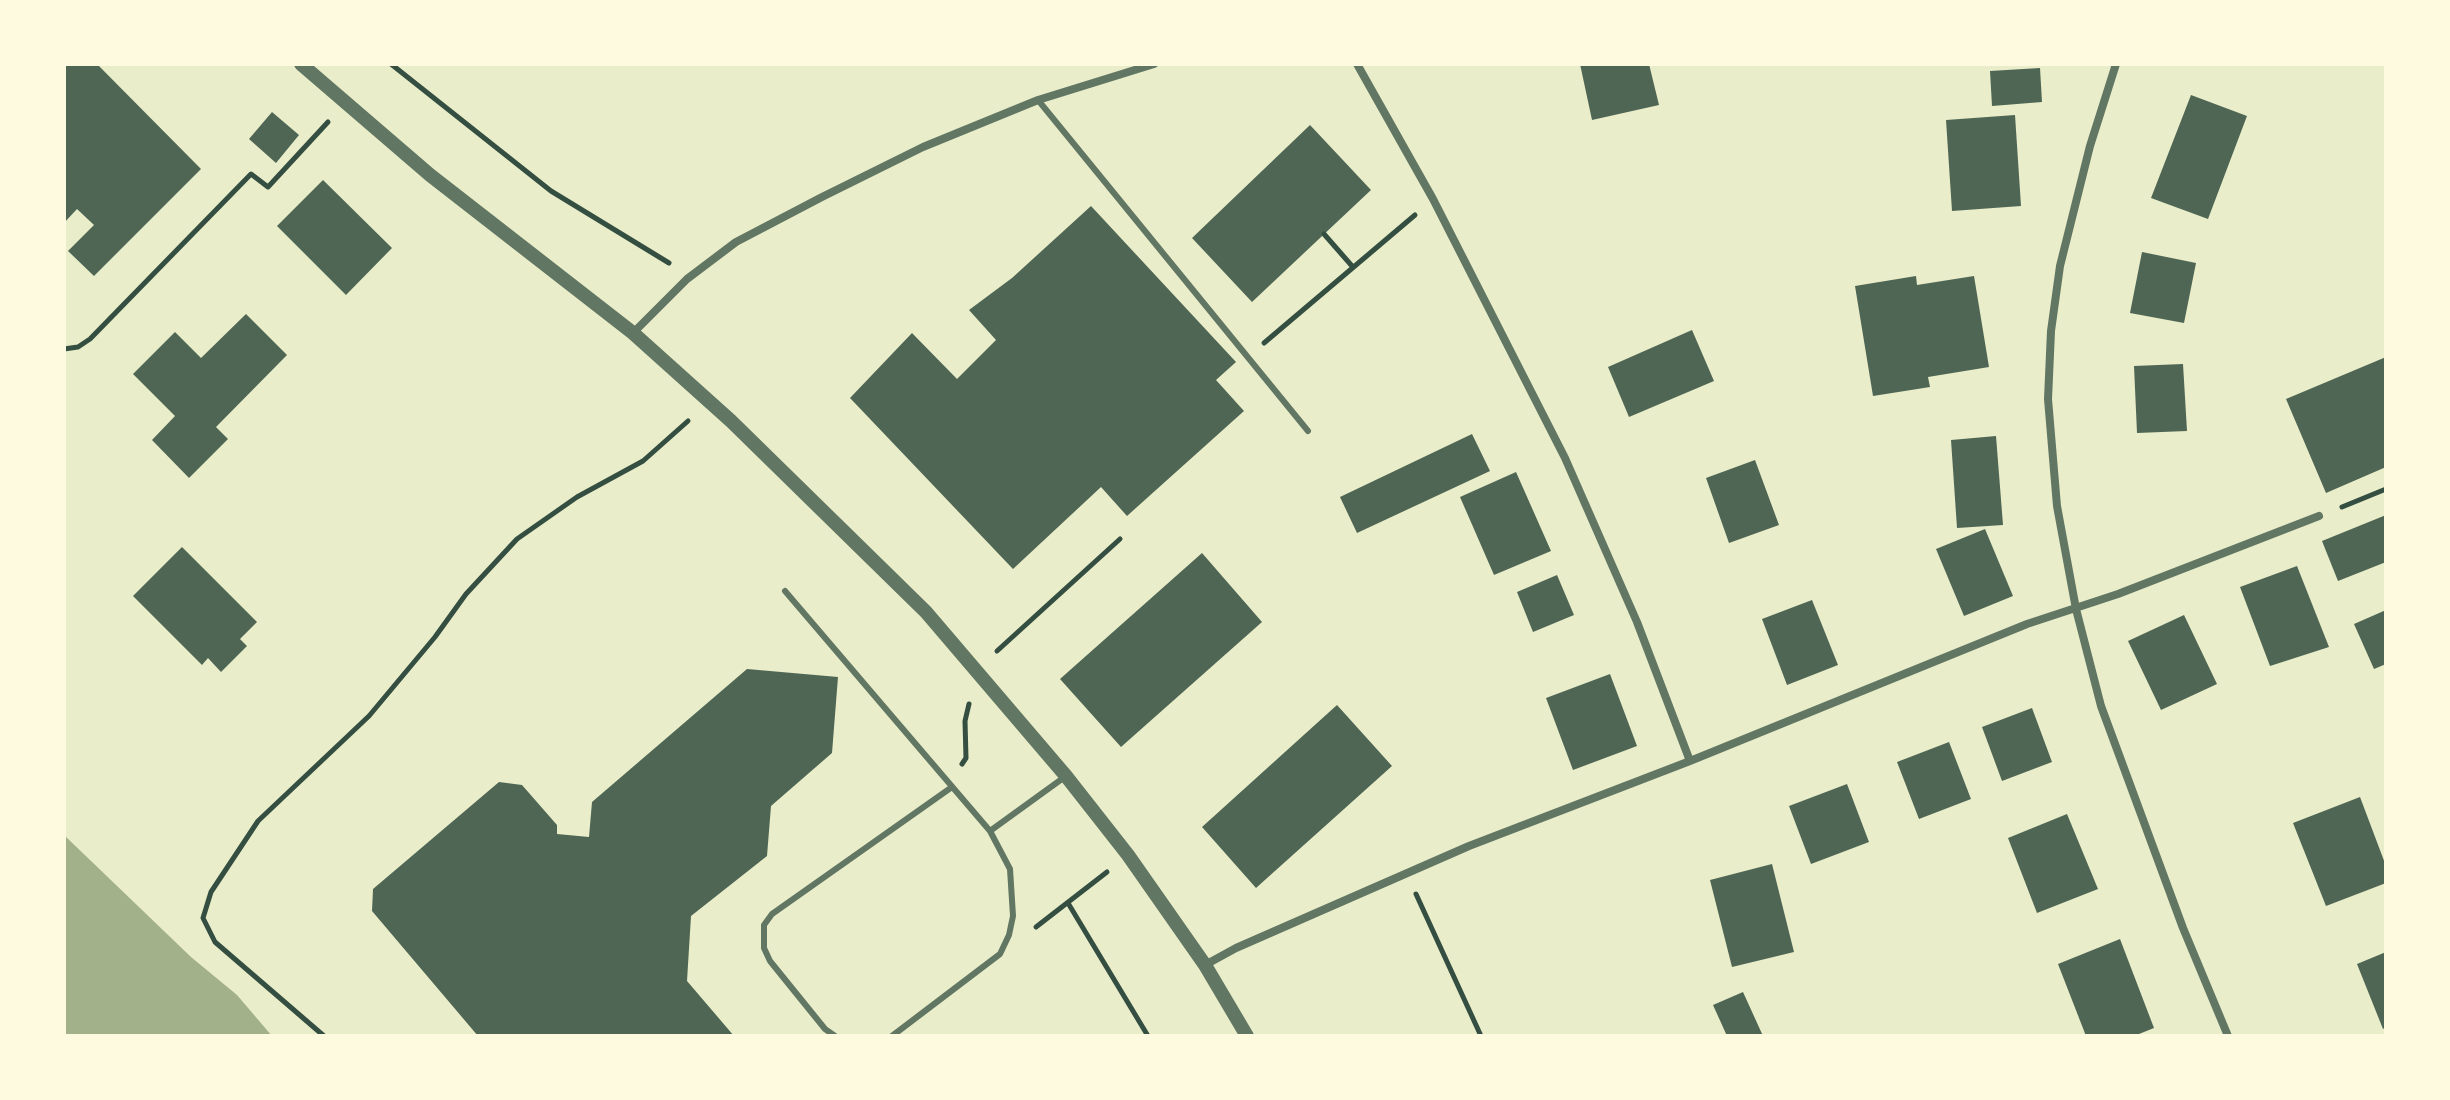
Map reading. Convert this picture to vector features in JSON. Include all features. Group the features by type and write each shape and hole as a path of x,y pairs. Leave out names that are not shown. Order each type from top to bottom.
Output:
{"street":[{"path":"301,64 430,175 633,333 873,558 926,612 1066,776 1128,855 1205,965 1247,1036"},
{"path":"633,333 687,279 736,242 923,147 1038,100 1154,64"},
{"path":"1357,64 1433,199 1565,458 1637,622 1690,761"},
{"path":"2116,64 2072,210 2060,266 2051,331 2048,399 2053,474 2076,609 2101,706 2183,928 2228,1036"},
{"path":"1205,965 1236,948 1469,846 1690,761 2027,624 2076,609 2319,516"}],"lane":[{"path":"1038,100 1308,431"},
{"path":"785,591 990,831 1010,869 1013,898 1009,935 1000,954 892,1036"},
{"path":"990,831 1066,776"},
{"path":"835,1036 826,1032 770,961 764,948 764,925 772,914 952,787"}],"path":[{"path":"391,64 551,191 669,263"},
{"path":"64,349 78,347 90,339 251,174 268,187 344,103"},
{"path":"1248,357 1433,199"},
{"path":"1324,234 1352,266"},
{"path":"324,1036 215,942 203,918 211,892 258,821 369,716 435,637 466,594 517,539 577,497 643,461 709,402"},
{"path":"2319,516 2386,489"},
{"path":"952,787 966,758 965,721 976,670 1120,539"},
{"path":"1000,954 1128,855"},
{"path":"1407,875 1481,1036"},
{"path":"1068,903 1148,1036"}],"shaded area":[{"path":"64,835 191,957 237,995 272,1036 64,1036"}],"building":[{"path":"64,64 97,64 201,169 94,276 68,251 94,225 77,209 64,223"},
{"path":"1580,64 1649,64 1659,105 1592,120"},
{"path":"2040,68 2042,102 1992,106 1990,71"},
{"path":"2191,95 2247,116 2208,219 2151,198"},
{"path":"272,112 299,135 276,163 249,139"},
{"path":"2015,115 2021,206 1952,211 1946,120"},
{"path":"1310,125 1371,190 1252,302 1192,238"},
{"path":"323,180 392,248 346,295 277,226"},
{"path":"1091,206 1236,362 1216,380 1244,411 1127,516 1101,487 1013,569 850,398 912,333 957,379 996,340 969,310 1012,278"},
{"path":"2142,252 2196,263 2184,323 2130,313"},
{"path":"1916,276 1917,285 1974,276 1989,367 1928,377 1930,387 1873,396 1855,286"},
{"path":"246,314 287,355 216,427 228,439 189,478 152,440 175,416 133,374 175,332 201,358"},
{"path":"1692,330 1714,381 1629,417 1608,367"},
{"path":"2386,357 2386,467 2326,493 2286,399"},
{"path":"2183,364 2187,431 2137,433 2134,366"},
{"path":"1472,434 1490,471 1357,533 1340,497"},
{"path":"1996,436 2003,525 1957,528 1951,440"},
{"path":"1755,460 1779,525 1729,543 1706,478"},
{"path":"1516,472 1551,551 1494,575 1460,497"},
{"path":"2386,515 2386,562 2338,581 2322,541"},
{"path":"1985,529 2013,596 1964,616 1936,549"},
{"path":"182,547 257,622 240,639 247,646 221,672 208,658 202,665 133,596"},
{"path":"1202,553 1262,622 1121,747 1060,679"},
{"path":"2297,566 2329,647 2270,666 2240,587"},
{"path":"1557,575 1574,615 1533,632 1517,592"},
{"path":"1812,600 1838,665 1787,685 1762,619"},
{"path":"2386,610 2386,664 2374,669 2354,624"},
{"path":"2184,615 2217,684 2161,710 2128,641"},
{"path":"747,669 838,677 832,753 771,806 767,856 691,916 687,981 734,1036 478,1036 372,911 373,889 499,782 522,785 557,825 557,834 589,837 592,802"},
{"path":"1610,674 1637,746 1573,770 1546,698"},
{"path":"1337,705 1392,766 1256,888 1202,827"},
{"path":"2032,708 2052,762 2002,781 1982,727"},
{"path":"1949,742 1971,799 1919,819 1897,762"},
{"path":"1847,784 1869,842 1811,864 1789,806"},
{"path":"2360,797 2386,866 2386,883 2326,906 2293,823"},
{"path":"2067,814 2098,889 2037,913 2008,838"},
{"path":"1772,864 1794,952 1732,967 1710,880"},
{"path":"2120,939 2154,1028 2134,1036 2086,1036 2058,964"},
{"path":"2386,952 2386,1027 2383,1029 2357,964"},
{"path":"1743,992 1763,1036 1727,1036 1713,1005"}]}
